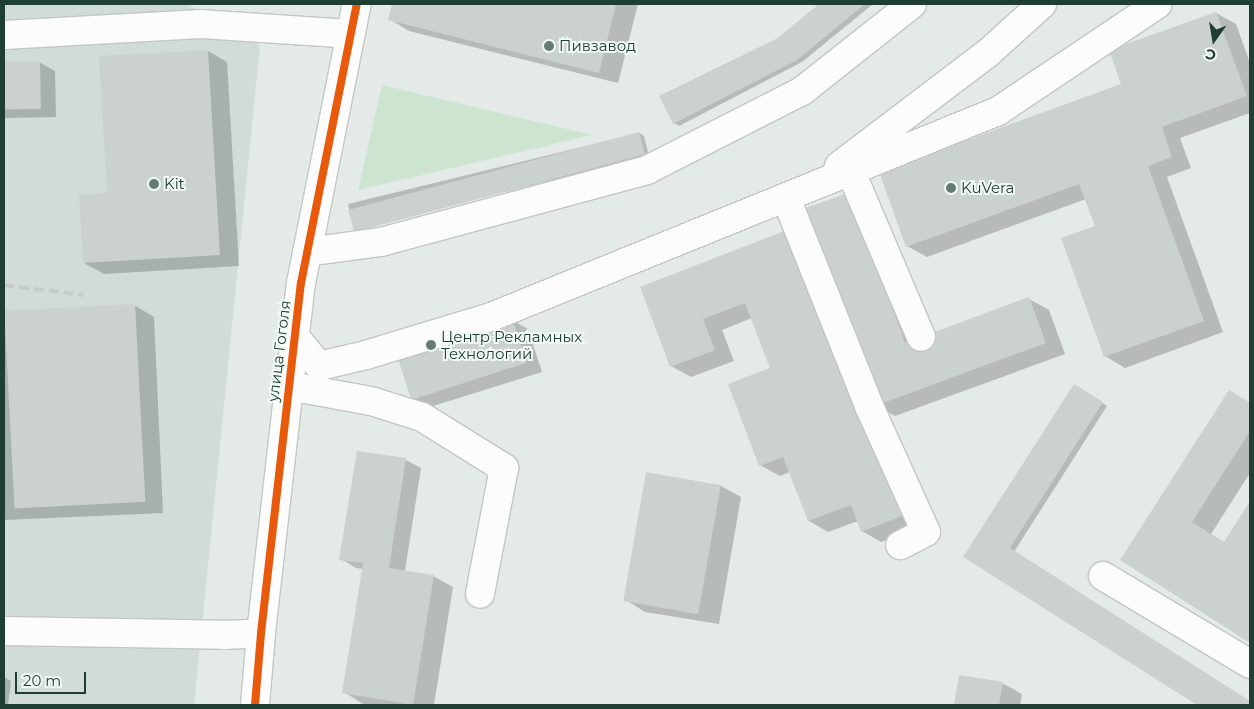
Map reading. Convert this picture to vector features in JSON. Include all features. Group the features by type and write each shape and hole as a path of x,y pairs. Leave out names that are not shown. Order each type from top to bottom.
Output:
{"street":[{"name":"улица Гоголя","path":"255,705 261,633 289,386 307,252 357,4"},
{"path":"307,252 381,242 647,170 802,91 912,4"},
{"path":"797,194 988,53 1042,4"},
{"path":"295,337 319,366 366,355 491,317 998,111 1158,4"},
{"path":"4,35 203,14 350,34"},
{"path":"851,172 921,337"},
{"path":"797,194 869,406 926,532 900,544"},
{"path":"289,386 371,401 422,417 504,468 480,594"},
{"path":"1103,576 1250,664"},
{"path":"4,630 225,635 261,633"}],"shaded area":[{"path":"4,4 187,4 260,45 194,705 4,705"}],"green space":[{"path":"382,85 592,135 358,190"}],"building":[{"name":"Пивзавод","path":"392,4 616,4 599,73 388,20"},
{"path":"819,4 865,4 797,60 673,124 659,96 778,38"},
{"path":"1216,12 1247,96 1162,127 1172,157 1148,166 1204,321 1104,357 1061,238 1095,226 1079,184 906,247 879,172 1121,84 1109,50"},
{"path":"208,50 220,255 83,263 79,195 107,193 99,56"},
{"path":"40,61 41,109 5,110 4,62"},
{"path":"639,132 645,154 354,232 348,210"},
{"path":"850,192 905,343 1029,297 1046,343 875,406 803,209"},
{"path":"792,228 902,516 861,532 851,505 808,521 783,457 759,466 728,384 770,368 745,303 703,319 715,350 670,367 640,287"},
{"path":"135,304 145,502 15,509 4,311"},
{"path":"512,318 527,363 411,400 397,355"},
{"path":"1074,384 1103,402 1010,548 1250,701 1250,705 1197,705 963,557"},
{"path":"1229,390 1250,403 1250,431 1192,522 1224,542 1250,501 1250,643 1120,560"},
{"path":"357,451 406,458 389,568 434,575 413,705 342,693 363,563 339,560"},
{"path":"646,472 721,485 698,614 623,601"},
{"path":"959,675 1003,682 999,705 954,705"}],"railway":[{"path":"4,285 83,295"}],"cycle path":[{"path":"255,705 261,633 301,283 357,4"}],"place":[{"name":"Пивзавод","path":"549,46"},
{"name":"Kit","path":"154,184"},
{"name":"KuVera","path":"951,188"},
{"name":"Центр Рекламных Технологий","path":"431,345"}]}
